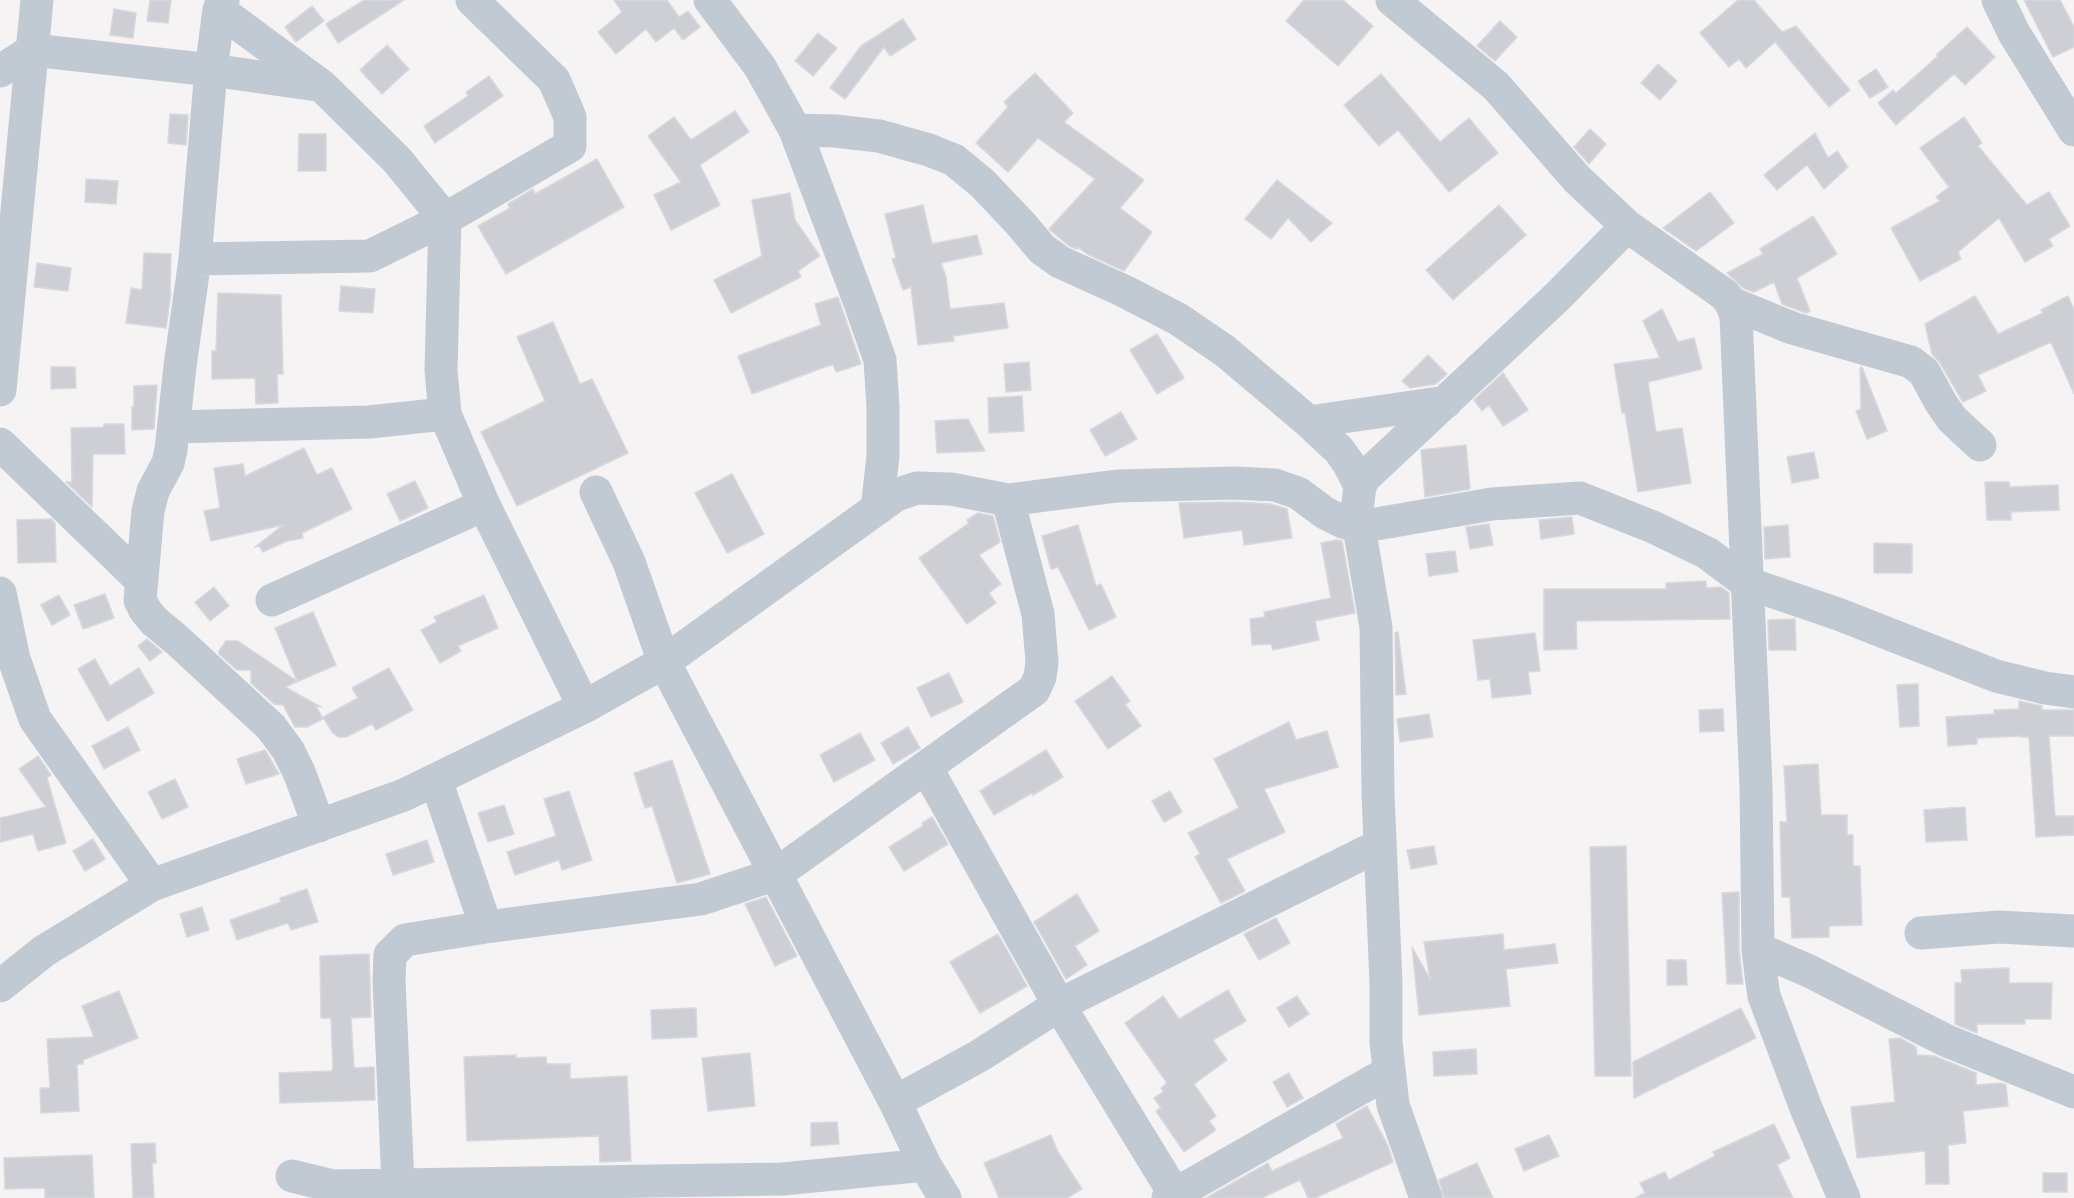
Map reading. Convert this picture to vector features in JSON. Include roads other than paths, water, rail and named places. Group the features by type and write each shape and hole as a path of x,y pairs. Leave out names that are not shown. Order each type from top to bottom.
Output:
{"street":[{"path":"0,390 37,0"},
{"path":"195,259 370,256 445,219 570,146 570,117 554,80 472,0"},
{"path":"710,0 760,67 795,130 880,360 884,407 883,456 877,509"},
{"path":"1392,0 1496,86 1577,179 1627,226 1725,295 1736,316 1756,786 1758,949 1764,996 1806,1108 1844,1198"},
{"path":"1998,0 2014,33 2074,130"},
{"path":"319,826 299,772 288,750 271,728 154,621 140,600 148,510 153,491 168,464 174,427 195,259 211,70 221,5 322,86 397,160 445,219 441,370 446,414 484,505 584,707"},
{"path":"0,71 33,50 211,70 322,86"},
{"path":"795,130 835,131 879,136 954,160 982,183 1042,249 1060,262 1178,319 1224,351 1339,450 1360,486"},
{"path":"1426,1198 1393,1105 1386,1042 1376,627 1357,510 1360,486 1364,478 1558,296 1627,226"},
{"path":"1731,303 1792,328 1911,362 1924,372 1952,418 1980,445"},
{"path":"1309,422 1446,402"},
{"path":"174,427 369,422 446,414"},
{"path":"0,444 141,580"},
{"path":"1,980 152,885 404,795 584,707 664,662 896,495 917,488 951,489 1008,500 1117,486 1234,483 1275,485 1298,493 1325,513 1359,527 1492,504 1580,498 1653,527 1707,553 1747,583 1838,614 1996,676 2045,688 2074,692"},
{"path":"596,492 629,562 664,662 895,1102 925,1165 945,1198"},
{"path":"398,1184 389,981 390,955 405,940 701,899 776,874 1034,690 1040,677 1042,662 1038,614 1008,500"},
{"path":"272,600 484,505"},
{"path":"0,593 14,659 35,719 152,885"},
{"path":"926,767 1059,1005 1174,1197 1389,1072"},
{"path":"436,780 486,927"},
{"path":"895,1102 980,1056 1059,1005 1380,845"},
{"path":"1921,933 1999,927 2074,931"},
{"path":"1758,949 1809,971 1947,1041 2074,1092"},
{"path":"1764,996 1809,971"},
{"path":"292,1176 333,1186 783,1179 925,1165"}]}
